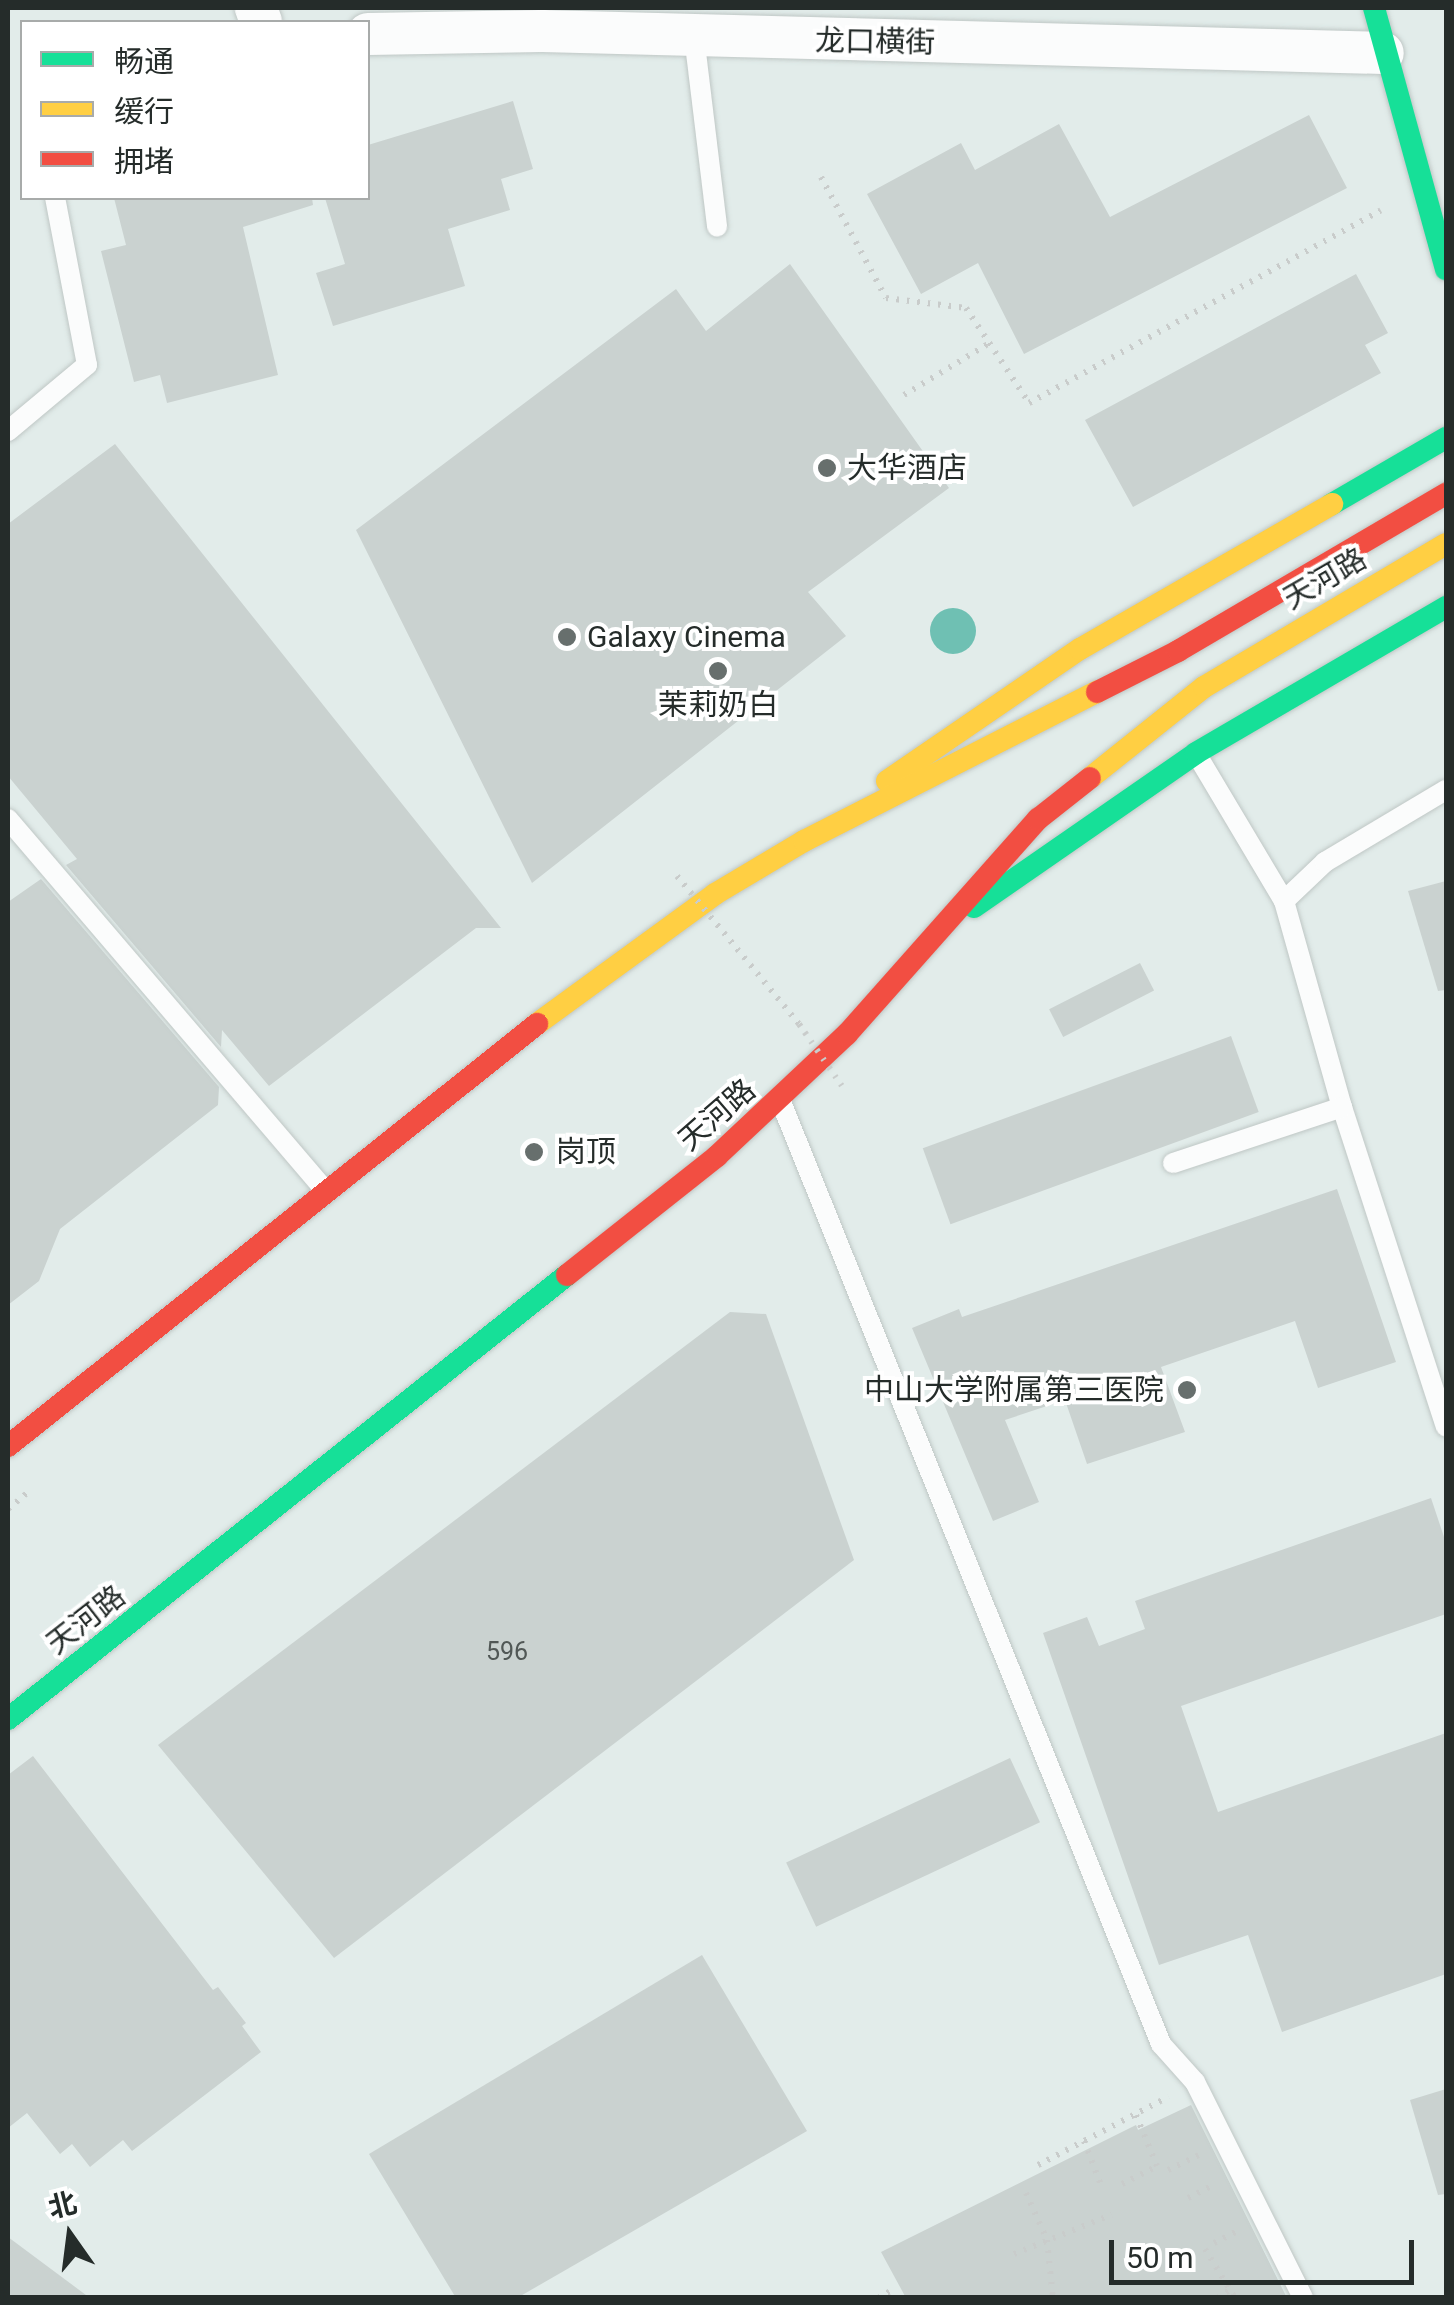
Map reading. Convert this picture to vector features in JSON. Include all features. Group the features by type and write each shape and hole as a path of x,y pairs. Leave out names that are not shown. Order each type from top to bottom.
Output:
{"main road":[{"path":"1374,8 1383,53 1446,268"},
{"path":"804,841 1046,670 1446,438"},
{"name":"天河路","path":"8,1446 325,1190 638,947 804,841 1178,651 1441,497"},
{"name":"天河路","path":"8,1719 651,1212 780,1100 847,1034 1038,819 1204,687 1446,544"},
{"path":"934,934 1196,753 1446,607"}],"street":[{"name":"龙口横街","path":"370,34 542,31 694,36 857,24 1383,53"}],"lane":[{"path":"694,36 717,226"},
{"path":"8,431 87,365 55,200"},
{"path":"1196,753 1284,901 1342,1107 1446,1427"},
{"path":"1284,901 1326,862 1446,790"},
{"path":"8,819 325,1190"},
{"path":"780,1100 1161,2044 1196,2082 1303,2298"},
{"path":"1173,1162 1342,1107"}],"path":[{"path":"821,177 886,298 966,308 1029,403 1421,189"},
{"path":"904,396 991,342"},
{"path":"677,876 799,1024 842,1086"},
{"path":"1038,2166 1196,2082"},
{"path":"1122,2184 1157,2166 1136,2116"},
{"path":"1084,2142 1101,2184"},
{"path":"1026,2193 1047,2240 1053,2298"},
{"path":"1014,2254 1111,2215"},
{"path":"1206,2249 1232,2294 1216,2298"},
{"path":"878,2298 889,2292"}],"shaded area":[{"path":"953,608 969,615 976,631 969,647 953,654 937,647 930,631 937,615"}],"building":[{"path":"513,101 533,169 501,179 510,210 448,229 465,286 333,326 316,273 345,264 326,200 370,200 370,144"},
{"path":"1309,115 1347,188 1024,354 978,263 921,294 867,194 961,143 975,170 1059,124 1110,217"},
{"path":"115,200 312,200 313,205 243,227 278,375 167,403 160,375 134,382 101,251 126,245"},
{"path":"790,264 949,488 808,592 846,636 532,883 356,530 676,289 706,331"},
{"path":"1356,274 1388,333 1365,345 1381,373 1133,507 1085,420"},
{"path":"115,444 501,928 476,928 269,1086 222,1030 221,1047 66,865 77,859 8,776 8,524"},
{"path":"41,879 219,1087 218,1105 60,1229 39,1281 8,1305 8,902"},
{"path":"1446,881 1446,990 1438,991 1408,891"},
{"path":"1140,963 1154,991 1063,1037 1049,1009"},
{"path":"1231,1036 1259,1112 950,1224 923,1148"},
{"path":"1337,1189 1396,1362 1318,1388 1295,1321 1161,1367 1185,1432 1087,1464 1065,1400 1005,1420 1039,1502 993,1521 912,1328 959,1309 962,1317"},
{"path":"730,1312 766,1314 854,1560 334,1958 158,1745"},
{"path":"1431,1498 1446,1543 1446,1614 1181,1706 1218,1812 1446,1733 1446,1974 1282,2032 1248,1935 1159,1965 1043,1633 1087,1617 1099,1646 1145,1629 1135,1601"},
{"path":"33,1756 213,1990 218,1987 246,2023 242,2026 261,2052 132,2151 123,2140 90,2167 72,2144 60,2154 27,2113 8,2128 8,1775"},
{"path":"1010,1758 1040,1822 816,1927 786,1862"},
{"path":"702,1955 807,2131 517,2298 456,2298 369,2154"},
{"path":"1446,2089 1446,2194 1438,2195 1410,2100"},
{"path":"1191,2105 1287,2298 906,2298 881,2252 1136,2125 1138,2130"},
{"path":"8,2237 90,2298 8,2298"}],"traffic: fast":[{"path":"1374,8 1446,269"},
{"path":"1332,504 1446,438"},
{"path":"974,907 1196,753 1446,607"},
{"path":"8,1719 567,1275"}],"traffic: slow":[{"path":"887,781 1080,649 1332,504"},
{"path":"1090,778 1204,687 1446,544"},
{"path":"537,1024 715,894 804,841 1097,692"}],"traffic: jam":[{"path":"1097,692 1178,651 1446,494"},
{"path":"567,1275 717,1156 847,1034 1038,819 1090,778"},
{"path":"8,1446 537,1024"}],"place":[{"name":"大华酒店","path":"827,468"},
{"name":"Galaxy Cinema","path":"567,637"},
{"name":"茉莉奶白","path":"718,671"},
{"name":"岗顶","path":"534,1152"},
{"name":"中山大学附属第三医院","path":"1187,1390"}]}
